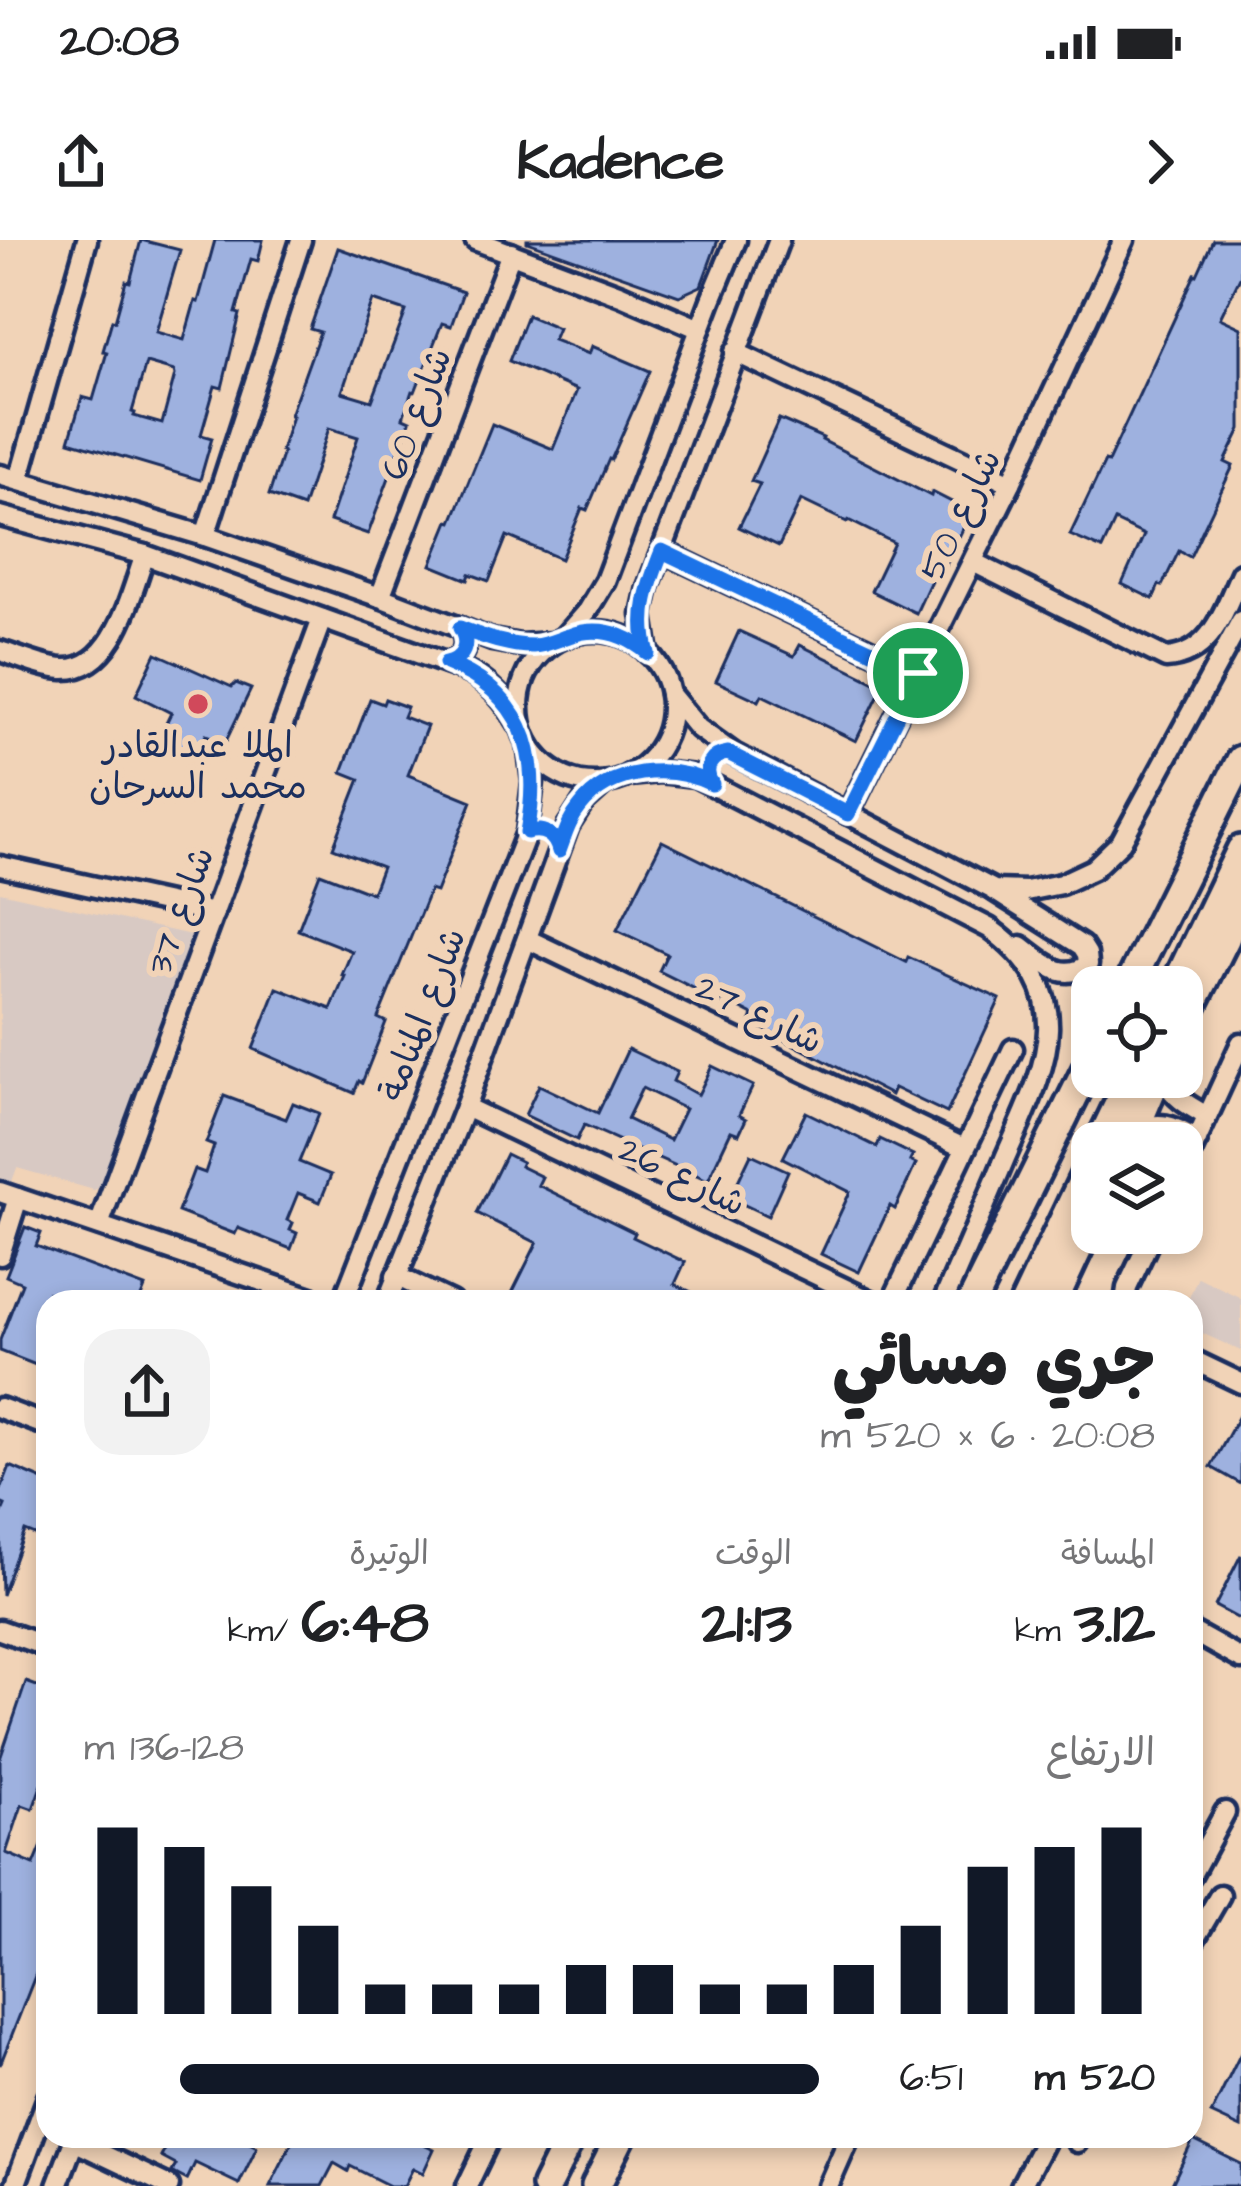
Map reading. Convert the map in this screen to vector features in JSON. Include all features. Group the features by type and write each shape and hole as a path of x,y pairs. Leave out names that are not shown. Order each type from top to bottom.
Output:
{"highway":[{"path":"1138,966 1241,760"},
{"path":"1185,966 1241,850"},
{"path":"1203,983 1241,898"},
{"path":"978,1290 1073,1098"},
{"path":"1031,1290 1071,1205"},
{"path":"1058,1290 1075,1254"},
{"path":"546,2186 565,2148"},
{"path":"601,2175 615,2148"},
{"path":"601,2175 628,2148"}],"street":[{"path":"0,516 145,555 446,663 484,681 503,699 537,757 575,781 605,783 629,775 643,767 663,741 670,694 648,653 636,643 591,631 558,640 507,644 205,536 9,478 87,240"},
{"path":"205,536 301,240"},
{"path":"475,240 700,329"},
{"path":"525,736 519,696 523,680 540,653 587,611 604,581 736,240"},
{"path":"648,653 642,614 648,587 778,240"},
{"name":"شارع 50","path":"848,814 1124,240"},
{"name":"شارع 60","path":"380,597 512,253"},
{"path":"735,352 1011,483"},
{"path":"662,551 918,673"},
{"path":"0,651 60,669 88,662 114,635 145,555"},
{"path":"973,562 1157,656 1173,658 1200,646 1216,626 1241,573"},
{"name":"شارع 37","path":"98,1225 322,619"},
{"path":"994,890 1025,891 1061,884 1093,869 1109,855 1132,823 1241,621"},
{"path":"446,663 464,651 460,628"},
{"path":"670,694 698,728 734,754 994,890 1082,946 1088,964 1068,974 1005,940"},
{"name":"شارع المنامة","path":"348,1290 527,832 533,782 525,736"},
{"path":"712,784 708,772 712,760 734,754"},
{"path":"629,775 672,772 712,784 989,928 1029,968 1042,996 1048,1027 1046,1058 948,1290"},
{"name":"شارع المنامة","path":"391,1290 465,1107 559,851 578,810 605,783"},
{"path":"527,832 549,834 559,851"},
{"path":"0,866 214,913"},
{"name":"شارع 27","path":"527,939 964,1148"},
{"path":"1203,1127 1241,1043"},
{"path":"898,1290 1013,1049"},
{"path":"1177,1098 1208,1116"},
{"name":"شارع 26","path":"465,1107 848,1290"},
{"path":"0,1256 9,1195 288,1290"},
{"path":"1127,1290 1143,1254"},
{"path":"396,1276 426,1290"},
{"path":"1203,1365 1241,1383"},
{"path":"0,1408 36,1422"},
{"path":"0,1630 36,1643"},
{"path":"1203,1638 1241,1659"},
{"path":"1203,1837 1225,1812"},
{"path":"1203,1924 1220,1894"},
{"path":"11,2179 36,2124"},
{"path":"57,2186 71,2148"},
{"path":"95,2148 169,2186"},
{"path":"467,2186 483,2148"},
{"path":"835,2183 846,2148"},
{"path":"1021,2186 1041,2148"}],"shaded area":[{"path":"0,892 204,938 109,1182 94,1190 17,1168 0,1213"},
{"path":"1198,1277 1241,1298 1241,1351 1203,1334 1203,1290 1192,1290"}],"building":[{"path":"141,240 180,250 156,332 184,340 215,240 263,240 258,261 251,259 236,313 240,314 222,388 215,386 201,435 212,438 200,480 69,441 82,397 93,400 112,320 126,281 130,282","holes":["146,363 174,371 162,424 134,416"]},
{"path":"527,240 718,240 701,286 679,296"},
{"path":"1213,240 1241,240 1241,275 1220,318 1241,328 1241,429 1225,462 1233,466 1190,557 1179,551 1153,599 1122,584 1144,535 1115,521 1102,549 1070,535"},
{"path":"338,248 463,292 451,326 442,323 412,391 403,418 410,421 368,534 330,521 358,437 329,428 303,507 269,495 290,415 320,332 310,329","holes":["373,300 406,311 372,401 342,392"]},
{"path":"527,315 558,328 553,340 589,354 592,346 650,371 561,559 507,536 489,581 470,574 468,580 431,565 492,424 553,449 577,390 509,361"},
{"path":"779,419 971,512 945,566 939,563 916,613 871,591 894,543 848,520 801,500 779,546 739,527 760,484 751,481"},
{"path":"739,631 794,656 800,645 883,686 856,741 762,695 759,701 716,681"},
{"name":"الملا عبدالقادر محمد السرحان","path":"156,653 232,687 236,683 251,689 225,743 206,735 195,757 158,740 171,713 136,695"},
{"path":"370,699 407,707 403,717 427,726 408,775 472,801 378,1018 386,1022 354,1093 253,1049 277,988 331,1009 345,976 352,951 298,930 320,873 372,893 382,867 333,848 360,779 342,772"},
{"path":"662,841 906,962 908,957 1000,999 947,1113 894,1088 891,1095 750,1022 753,1015 722,999 719,1006 659,971 667,954 617,930"},
{"path":"628,1049 677,1072 673,1081 698,1095 712,1066 753,1086 739,1115 746,1119 739,1134 731,1131 708,1180 584,1125 577,1140 525,1115 539,1085 598,1113","holes":["642,1088 685,1109 670,1140 627,1119"]},
{"path":"224,1096 286,1119 293,1103 319,1113 299,1162 331,1175 320,1202 298,1193 287,1220 293,1223 290,1230 297,1233 291,1249 178,1212 194,1169 205,1173 214,1146 206,1143"},
{"path":"806,1112 877,1147 880,1139 913,1155 910,1161 916,1164 859,1272 821,1254 850,1192 783,1158"},
{"path":"506,1154 542,1177 538,1185 685,1262 675,1284 687,1290 514,1290 537,1243 477,1213"},
{"path":"751,1154 788,1171 768,1216 730,1198"},
{"path":"25,1227 41,1233 36,1246 145,1287 36,1290 36,1365 0,1351 22,1283 6,1276"},
{"path":"1241,1412 1241,1484 1211,1467"},
{"path":"10,1466 36,1477 36,1535 25,1531 2,1595 0,1517 5,1505 0,1503"},
{"path":"1241,1555 1241,1620 1215,1606"},
{"path":"26,1682 36,1686 36,1800 33,1809 22,1805 6,1853 34,1865 36,1860 36,1974 0,2065 0,1759"},
{"path":"1241,2053 1241,2128 1211,2114"},
{"path":"1203,2145 1241,2164 1241,2186 1171,2186 1189,2148"},
{"path":"166,2148 257,2148 239,2184 195,2163 187,2180 172,2172 176,2165 161,2157"},
{"path":"289,2148 434,2149 423,2173 413,2168 404,2186 390,2186 334,2163 322,2186 270,2186"}],"place":[{"name":"الملا عبدالقادر محمد السرحان","path":"198,704"}],"route":[{"path":"662,551 918,673 848,814 728,753 712,760 708,772 712,784 695,776 660,772 605,783 578,810 559,851 549,834 527,832 533,782 528,744 509,706 474,674 446,663 464,651 460,628 491,640 532,646 553,644 576,633 607,632 648,653 642,614 662,551"}]}
